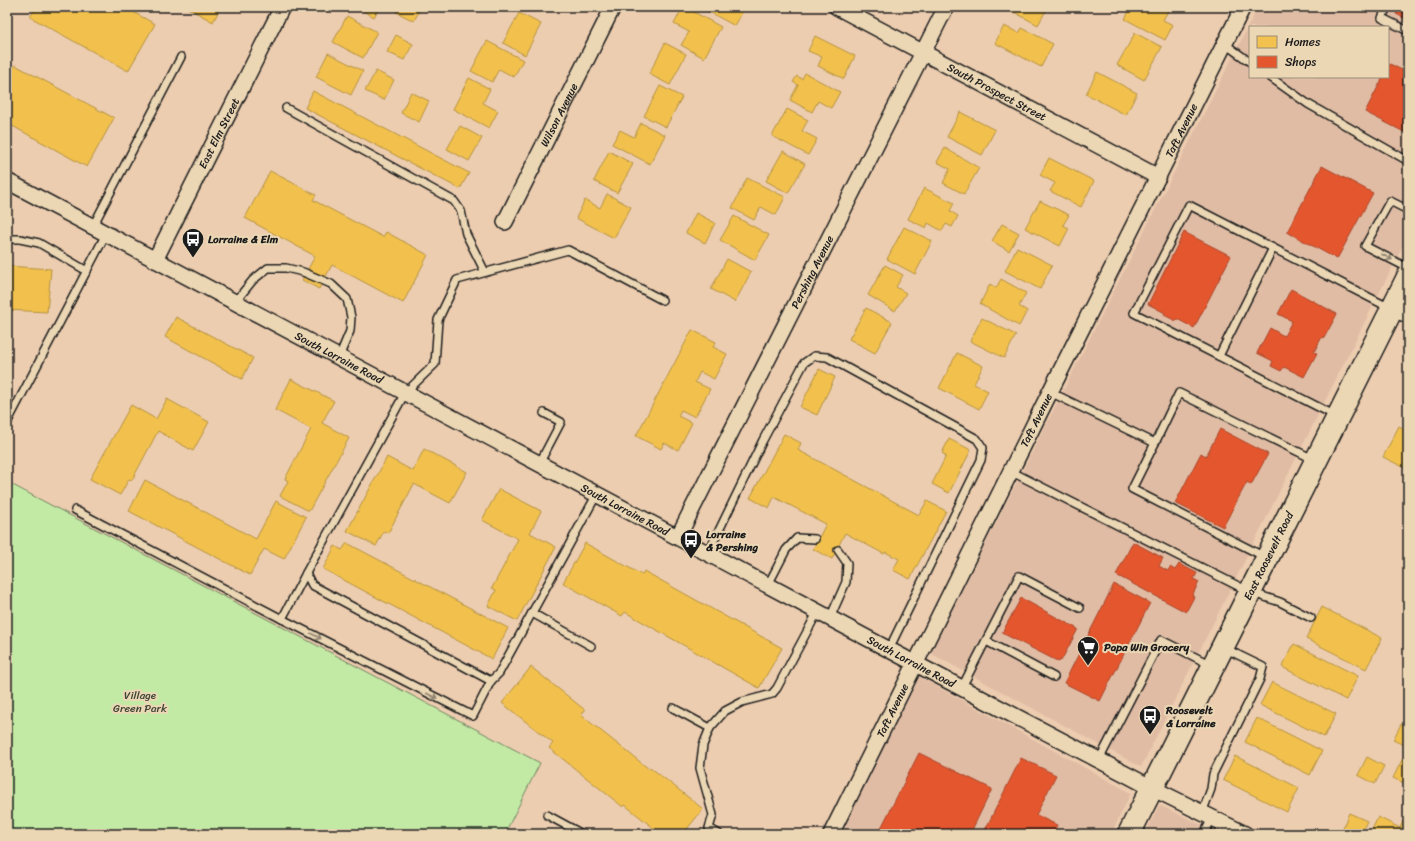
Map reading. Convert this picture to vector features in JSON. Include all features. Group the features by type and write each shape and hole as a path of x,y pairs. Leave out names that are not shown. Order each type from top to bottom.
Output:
{"main road":[{"name":"East Roosevelt Road","path":"1129,834 1338,417 1400,312 1408,277"}],"street":[{"name":"East Elm Street","path":"155,260 282,7"},
{"name":"Wilson Avenue","path":"505,222 614,7"},
{"name":"South Prospect Street","path":"837,7 1158,178"},
{"name":"Pershing Avenue","path":"678,537 946,7"},
{"name":"Taft Avenue","path":"831,834 1243,7"},
{"name":"South Lorraine Road","path":"7,181 916,664 1152,788 1245,834"}],"lane":[{"path":"1387,7 1382,18 1408,31"},
{"path":"1225,44 1249,61"},
{"path":"92,226 181,57"},
{"path":"1271,78 1308,104 1408,161"},
{"path":"286,108 454,201 461,211 466,234 485,272"},
{"path":"1408,210 1390,201 1365,246 1408,268"},
{"path":"1338,417 1134,313 1189,205 1400,312"},
{"path":"7,423 106,234"},
{"path":"7,239 20,239 39,243 87,271"},
{"path":"1218,356 1274,248"},
{"path":"282,619 405,393 435,364 438,320 457,280 568,250 662,300"},
{"path":"236,302 253,280 268,268 286,268 303,272 331,284 347,299 351,317 350,331 339,357"},
{"path":"708,553 763,440 804,364 814,356 827,357 977,439 983,448 981,460 889,649"},
{"path":"1050,392 1155,443"},
{"path":"1267,558 1132,489 1180,393 1316,460"},
{"path":"539,464 561,422 544,413"},
{"path":"1012,472 1250,592 1280,602 1311,618"},
{"path":"75,510 282,619 473,716 491,681 499,673 597,494"},
{"path":"768,585 786,550 797,538 815,539"},
{"path":"719,834 707,831 713,815 700,768 703,745 710,728 726,710 742,702 772,694 846,582 847,563 838,550"},
{"path":"306,573 312,585 491,681"},
{"path":"962,687 1019,576 1080,608"},
{"path":"532,613 591,646"},
{"path":"1099,760 1160,640 1263,667 1260,679 1213,774 1204,834"},
{"path":"986,641 1054,677"},
{"path":"673,708 710,728"},
{"path":"547,815 582,834"}],"shaded area":[{"path":"1258,7 1408,7 1408,236 1141,767 930,653"},
{"path":"918,676 1131,793 1111,834 841,834"},
{"path":"1159,805 1221,834 1145,834"}],"green space":[{"name":"Village Green Park","path":"7,482 540,763 507,829 516,834 7,834"}],"building: Homes":[{"path":"36,7 124,7 155,24 128,71 30,17"},
{"path":"186,7 221,7 213,22"},
{"path":"356,7 380,7 374,17"},
{"path":"399,7 421,7 414,21 396,12"},
{"path":"683,7 721,27 704,58 681,45 689,32 674,24"},
{"path":"702,7 745,7 735,26"},
{"path":"1014,7 1048,7 1038,25 1012,11"},
{"path":"1131,7 1170,7 1163,20 1173,25 1165,40 1125,19"},
{"path":"519,13 541,24 525,55 503,43"},
{"path":"347,16 377,32 363,58 333,42"},
{"path":"1004,26 1019,33 1022,28 1053,44 1041,67 995,43"},
{"path":"1135,33 1162,47 1144,80 1117,65"},
{"path":"396,35 413,44 404,60 387,52"},
{"path":"815,36 855,56 844,79 818,66 822,57 808,51"},
{"path":"487,41 523,60 514,77 499,69 492,82 471,71"},
{"path":"665,43 686,54 670,85 649,74"},
{"path":"328,53 363,71 351,95 316,77"},
{"path":"15,65 114,118 87,167 7,123 7,80"},
{"path":"376,71 394,80 384,100 365,91"},
{"path":"1097,72 1137,93 1126,115 1086,94"},
{"path":"805,73 840,92 831,108 818,101 812,112 790,100 798,85 793,82 797,76 802,79"},
{"path":"469,78 490,89 483,103 498,111 489,128 453,109"},
{"path":"660,86 682,97 666,127 644,116"},
{"path":"313,91 469,173 460,189 305,108"},
{"path":"411,92 429,101 419,122 401,113"},
{"path":"787,109 808,120 802,131 817,139 808,155 772,136"},
{"path":"960,112 995,130 982,155 947,137"},
{"path":"641,123 665,135 650,164 612,144 620,130 634,137"},
{"path":"460,126 482,138 469,161 447,149"},
{"path":"945,148 979,168 964,194 943,183 950,169 937,162"},
{"path":"609,151 633,164 617,193 594,181"},
{"path":"783,151 805,164 788,193 766,181"},
{"path":"1049,158 1094,181 1081,207 1050,191 1055,183 1040,175"},
{"path":"270,171 316,195 313,200 383,237 386,232 428,255 403,303 332,265 319,289 302,280 315,256 245,218"},
{"path":"747,178 785,197 776,215 761,207 754,220 732,208"},
{"path":"924,188 954,203 950,211 958,216 952,227 946,224 942,231 928,223 926,228 908,219"},
{"path":"607,194 631,207 614,238 576,218 585,200 600,208"},
{"path":"1040,201 1069,215 1063,225 1069,228 1060,246 1025,228"},
{"path":"696,213 715,223 705,243 686,233"},
{"path":"734,216 769,235 755,260 720,240"},
{"path":"1002,224 1019,233 1009,251 992,241"},
{"path":"904,227 932,241 915,274 887,259"},
{"path":"1017,247 1052,265 1040,289 1005,271"},
{"path":"727,259 751,272 735,302 711,289"},
{"path":"885,265 903,275 896,287 906,293 895,311 868,295"},
{"path":"7,266 51,269 47,312 7,310"},
{"path":"1001,279 1026,293 1019,306 1027,311 1019,326 980,304 990,284 996,288"},
{"path":"866,308 892,322 875,353 849,339"},
{"path":"176,317 253,358 242,379 165,337"},
{"path":"982,318 1016,335 1004,358 970,341"},
{"path":"692,330 716,342 713,347 727,354 714,379 700,372 695,382 710,389 695,417 681,410 678,416 692,423 678,450 664,443 661,449 636,436"},
{"path":"957,353 983,366 974,384 988,391 979,409 939,388"},
{"path":"819,369 835,377 817,415 800,407"},
{"path":"291,379 334,401 322,423 349,438 309,511 280,496 288,481 285,479 311,429 275,410"},
{"path":"167,399 209,422 193,451 158,431 132,480 129,479 120,495 90,479 131,405 156,419"},
{"path":"1399,426 1408,431 1408,462 1405,468 1383,457"},
{"path":"784,434 801,443 798,450 919,515 927,501 946,511 910,579 893,570 899,559 885,552 884,554 845,533 832,559 813,549 826,524 774,497 769,508 750,498"},
{"path":"949,439 971,450 949,493 932,484 946,456 942,453"},
{"path":"424,449 467,472 450,503 414,484 388,533 384,531 376,546 347,531 387,457 413,471"},
{"path":"145,480 256,539 276,501 306,517 284,559 264,549 250,575 129,511"},
{"path":"499,489 541,511 530,533 556,547 517,621 488,606 496,590 492,588 518,539 482,520"},
{"path":"347,543 508,628 492,659 323,569 335,546 342,550"},
{"path":"585,543 642,575 644,571 782,648 759,688 625,612 622,616 563,583"},
{"path":"1322,607 1382,638 1366,669 1306,639"},
{"path":"1294,644 1358,676 1346,700 1282,667"},
{"path":"531,667 585,710 581,715 649,769 650,767 703,809 683,834 661,834 625,805 623,807 549,748 553,743 502,703"},
{"path":"1272,682 1336,714 1324,737 1260,705"},
{"path":"1257,718 1322,751 1310,775 1245,742"},
{"path":"1401,724 1408,728 1408,747 1393,740"},
{"path":"1235,756 1299,788 1287,812 1223,780"},
{"path":"1367,757 1384,766 1375,784 1358,775"},
{"path":"1403,758 1408,761 1408,785 1393,778"},
{"path":"1349,813 1367,821 1361,834 1350,834 1342,830"},
{"path":"1378,817 1400,828 1403,821 1408,823 1408,834 1370,834"}],"building: Shops":[{"path":"1399,7 1408,7 1408,20 1396,14"},
{"path":"1390,64 1408,73 1408,134 1365,112 1382,78 1389,78"},
{"path":"1322,166 1373,193 1337,259 1287,232"},
{"path":"1184,232 1231,256 1194,328 1177,319 1176,321 1164,315 1165,313 1148,304"},
{"path":"1291,289 1337,314 1324,338 1322,337 1314,352 1317,353 1304,377 1284,367 1281,371 1271,366 1273,361 1257,353 1270,328 1284,336 1292,321 1278,314"},
{"path":"1220,429 1268,454 1251,485 1247,482 1223,527 1175,503 1201,453 1206,456"},
{"path":"1133,542 1163,558 1159,566 1168,571 1170,567 1175,570 1179,564 1197,573 1194,579 1199,582 1192,596 1194,597 1186,612 1116,575"},
{"path":"1114,584 1150,603 1100,701 1064,683"},
{"path":"1021,598 1078,629 1061,661 1060,660 1059,662 1002,633"},
{"path":"919,753 992,789 970,834 878,834"},
{"path":"1021,758 1056,775 1036,815 1057,825 1053,834 983,834"}],"place":[{"name":"Lorraine & Elm","path":"193,258"},
{"name":"Lorraine & Pershing","path":"691,560"},
{"name":"Papa Win Grocery","path":"1088,666"},
{"name":"Roosevelt & Lorraine","path":"1150,736"}]}
